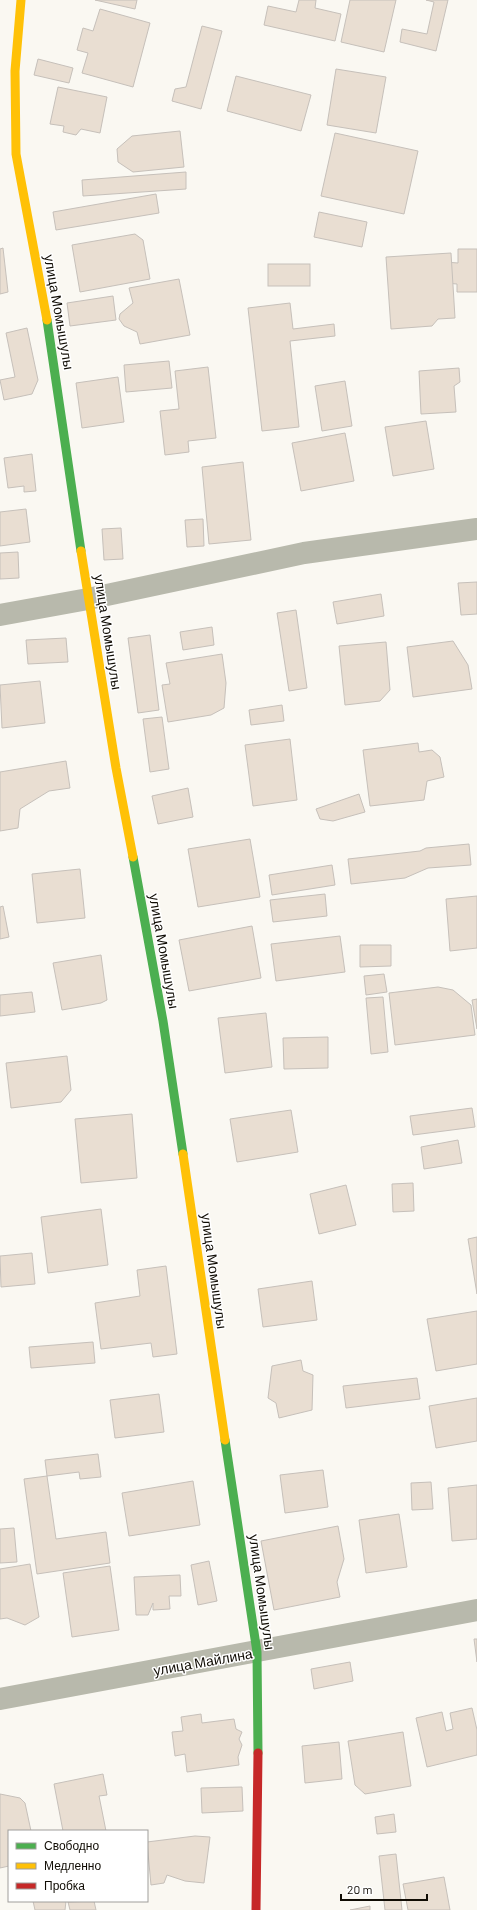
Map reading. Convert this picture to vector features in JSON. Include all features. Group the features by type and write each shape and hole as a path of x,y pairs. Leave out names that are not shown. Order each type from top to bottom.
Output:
{"street":[{"name":"улица Момышулы","path":"21,0 15,71 16,154 46,311 88,599 116,768 163,1021 257,1652 258,1772 256,1910"},
{"path":"0,615 88,599 304,553 477,529"},
{"name":"улица Майлина","path":"0,1699 477,1610"}],"building":[{"path":"95,0 137,0 135,9"},
{"path":"299,0 316,0 315,8 341,14 335,41 264,25 268,6 296,12"},
{"path":"350,0 396,0 384,52 341,42"},
{"path":"426,0 448,0 436,51 400,42 402,29 427,34 434,2"},
{"path":"100,9 150,23 133,87 82,73 88,53 77,50 83,28 93,31"},
{"path":"202,26 222,31 201,109 172,101 175,89 186,87"},
{"path":"38,59 73,68 69,83 34,75"},
{"path":"336,69 386,77 376,133 327,125"},
{"path":"236,76 311,95 301,131 227,111"},
{"path":"58,87 107,97 100,133 81,129 76,135 63,132 64,126 50,124"},
{"path":"180,131 184,167 133,172 118,162 117,149 132,136"},
{"path":"335,133 418,151 404,214 321,196"},
{"path":"186,172 186,189 83,196 82,180"},
{"path":"156,194 159,213 56,230 53,212"},
{"path":"319,212 367,222 362,247 314,237"},
{"path":"135,234 143,240 150,279 80,292 72,245"},
{"path":"3,248 8,292 0,294 0,249"},
{"path":"458,249 477,249 477,292 457,292 457,284 445,283 445,262 458,263"},
{"path":"451,253 455,318 438,319 432,326 391,329 386,257"},
{"path":"268,264 310,264 310,286 268,286"},
{"path":"179,279 190,335 140,344 137,332 124,326 119,319 120,314 133,303 129,288"},
{"path":"113,296 116,320 70,326 67,303"},
{"path":"290,303 293,329 334,324 335,336 290,341 299,427 262,431 248,308"},
{"path":"27,328 38,380 32,394 4,400 0,380 15,377 6,333"},
{"path":"169,361 172,388 126,392 124,365"},
{"path":"208,367 216,438 188,441 189,452 165,455 160,411 179,409 175,371"},
{"path":"459,368 460,382 454,386 456,412 421,414 419,371"},
{"path":"118,377 124,422 82,428 76,383"},
{"path":"345,381 352,426 322,431 315,386"},
{"path":"426,421 434,469 393,476 385,427"},
{"path":"345,433 354,481 301,491 292,443"},
{"path":"32,454 36,491 24,492 24,486 8,488 4,458"},
{"path":"243,462 251,540 209,544 202,467"},
{"path":"26,509 30,542 0,546 0,512"},
{"path":"203,519 204,546 187,547 185,520"},
{"path":"121,528 123,559 104,560 102,529"},
{"path":"18,552 19,578 0,579 0,553"},
{"path":"477,582 477,614 461,615 458,583"},
{"path":"381,594 384,616 337,624 333,602"},
{"path":"296,610 307,688 289,691 277,613"},
{"path":"212,627 214,645 183,650 180,632"},
{"path":"150,635 159,710 138,713 128,638"},
{"path":"66,638 68,662 28,664 26,640"},
{"path":"453,641 468,665 472,689 413,697 407,647"},
{"path":"386,642 390,690 380,701 345,705 339,646"},
{"path":"222,654 226,683 224,708 211,715 168,722 162,685 170,684 166,663"},
{"path":"40,681 45,723 2,728 0,685"},
{"path":"282,705 284,721 251,725 249,710"},
{"path":"162,717 169,769 150,772 143,719"},
{"path":"290,739 297,800 253,806 245,745"},
{"path":"418,743 419,752 432,750 440,757 444,777 427,781 424,800 370,806 363,750"},
{"path":"66,761 70,788 49,791 20,809 18,828 0,831 0,772"},
{"path":"188,788 193,817 158,824 152,796"},
{"path":"359,794 365,812 333,821 320,819 316,809"},
{"path":"250,839 260,897 198,907 188,849"},
{"path":"469,844 471,865 428,868 405,878 351,884 348,859 420,851 426,848"},
{"path":"332,865 335,885 272,895 269,875"},
{"path":"80,869 85,918 37,923 32,874"},
{"path":"325,894 327,916 273,922 270,900"},
{"path":"477,896 477,948 450,951 446,899"},
{"path":"3,906 9,937 0,939 0,907"},
{"path":"252,926 261,978 189,991 179,940"},
{"path":"340,936 345,972 276,981 271,944"},
{"path":"360,945 391,945 391,966 360,967"},
{"path":"101,955 107,1000 101,1003 62,1010 53,963"},
{"path":"384,974 387,992 366,995 364,976"},
{"path":"438,987 453,990 471,1005 475,1035 395,1045 389,993"},
{"path":"32,992 35,1012 0,1016 0,995"},
{"path":"383,997 388,1052 371,1054 366,998"},
{"path":"477,999 477,1029 472,1000"},
{"path":"266,1013 272,1067 225,1073 218,1018"},
{"path":"328,1037 328,1068 284,1069 283,1038"},
{"path":"67,1056 71,1090 61,1102 11,1108 6,1063"},
{"path":"472,1108 475,1127 413,1135 410,1116"},
{"path":"291,1110 298,1152 237,1162 230,1119"},
{"path":"132,1114 137,1178 81,1183 75,1119"},
{"path":"458,1140 462,1163 424,1169 421,1147"},
{"path":"413,1183 414,1211 393,1212 392,1184"},
{"path":"346,1185 356,1225 319,1234 310,1194"},
{"path":"101,1209 108,1265 48,1273 41,1217"},
{"path":"477,1237 477,1294 468,1239"},
{"path":"32,1253 35,1284 1,1287 0,1256"},
{"path":"166,1266 177,1354 153,1357 151,1343 101,1349 95,1303 140,1296 137,1270"},
{"path":"312,1281 317,1320 263,1327 258,1289"},
{"path":"477,1311 477,1364 436,1371 427,1319"},
{"path":"93,1342 95,1363 31,1368 29,1347"},
{"path":"301,1360 303,1371 313,1375 312,1410 279,1418 276,1403 268,1398 272,1366"},
{"path":"417,1378 420,1399 346,1408 343,1386"},
{"path":"159,1394 164,1432 115,1438 110,1400"},
{"path":"477,1398 477,1441 436,1448 429,1406"},
{"path":"98,1454 101,1477 80,1479 79,1472 47,1476 45,1460"},
{"path":"323,1470 328,1507 285,1513 280,1475"},
{"path":"47,1476 56,1539 106,1532 110,1563 37,1574 24,1479"},
{"path":"193,1481 200,1525 129,1536 122,1493"},
{"path":"431,1482 433,1509 412,1510 411,1483"},
{"path":"477,1485 477,1539 452,1541 448,1488"},
{"path":"399,1514 407,1567 366,1573 359,1520"},
{"path":"338,1526 344,1559 337,1582 340,1597 274,1610 261,1541"},
{"path":"14,1528 17,1562 0,1563 0,1529"},
{"path":"209,1561 217,1601 198,1605 191,1565"},
{"path":"30,1564 39,1617 25,1625 7,1618 0,1619 0,1569"},
{"path":"110,1566 119,1630 72,1637 63,1573"},
{"path":"180,1575 181,1596 169,1596 170,1609 153,1610 153,1603 148,1615 136,1615 134,1577"},
{"path":"474,1639 477,1639 477,1662"},
{"path":"350,1662 353,1681 314,1689 311,1669"},
{"path":"472,1708 477,1730 477,1755 427,1767 416,1718 442,1712 446,1731 453,1729 450,1713"},
{"path":"201,1714 202,1723 234,1719 236,1729 242,1732 239,1739 242,1745 238,1757 239,1765 187,1772 185,1754 175,1756 172,1732 183,1731 181,1717"},
{"path":"403,1732 411,1786 365,1794 355,1785 348,1741"},
{"path":"339,1742 342,1779 305,1783 302,1746"},
{"path":"103,1774 107,1795 99,1796 106,1830 63,1830 54,1784"},
{"path":"242,1787 243,1811 202,1813 201,1788"},
{"path":"0,1794 20,1798 25,1803 31,1830 8,1830 8,1866 0,1868"},
{"path":"394,1814 396,1832 377,1834 375,1817"},
{"path":"195,1836 210,1837 204,1883 185,1881 167,1875 164,1883 151,1885 148,1842"},
{"path":"396,1854 402,1910 385,1910 379,1856"},
{"path":"444,1877 450,1910 408,1910 403,1884"},
{"path":"33,1902 66,1902 65,1910 35,1910"},
{"path":"68,1902 94,1902 96,1910 70,1910"},
{"path":"370,1906 370,1910 350,1910"}],"traffic: fast":[{"path":"47,320 81,551"},
{"path":"133,857 163,1021 183,1154"},
{"path":"225,1440 257,1652 258,1753"}],"traffic: slow":[{"path":"21,0 15,71 16,154 47,320"},
{"path":"81,551 116,768 133,857"},
{"path":"183,1154 225,1440"}],"traffic: jam":[{"path":"256,1910 258,1753"}]}
